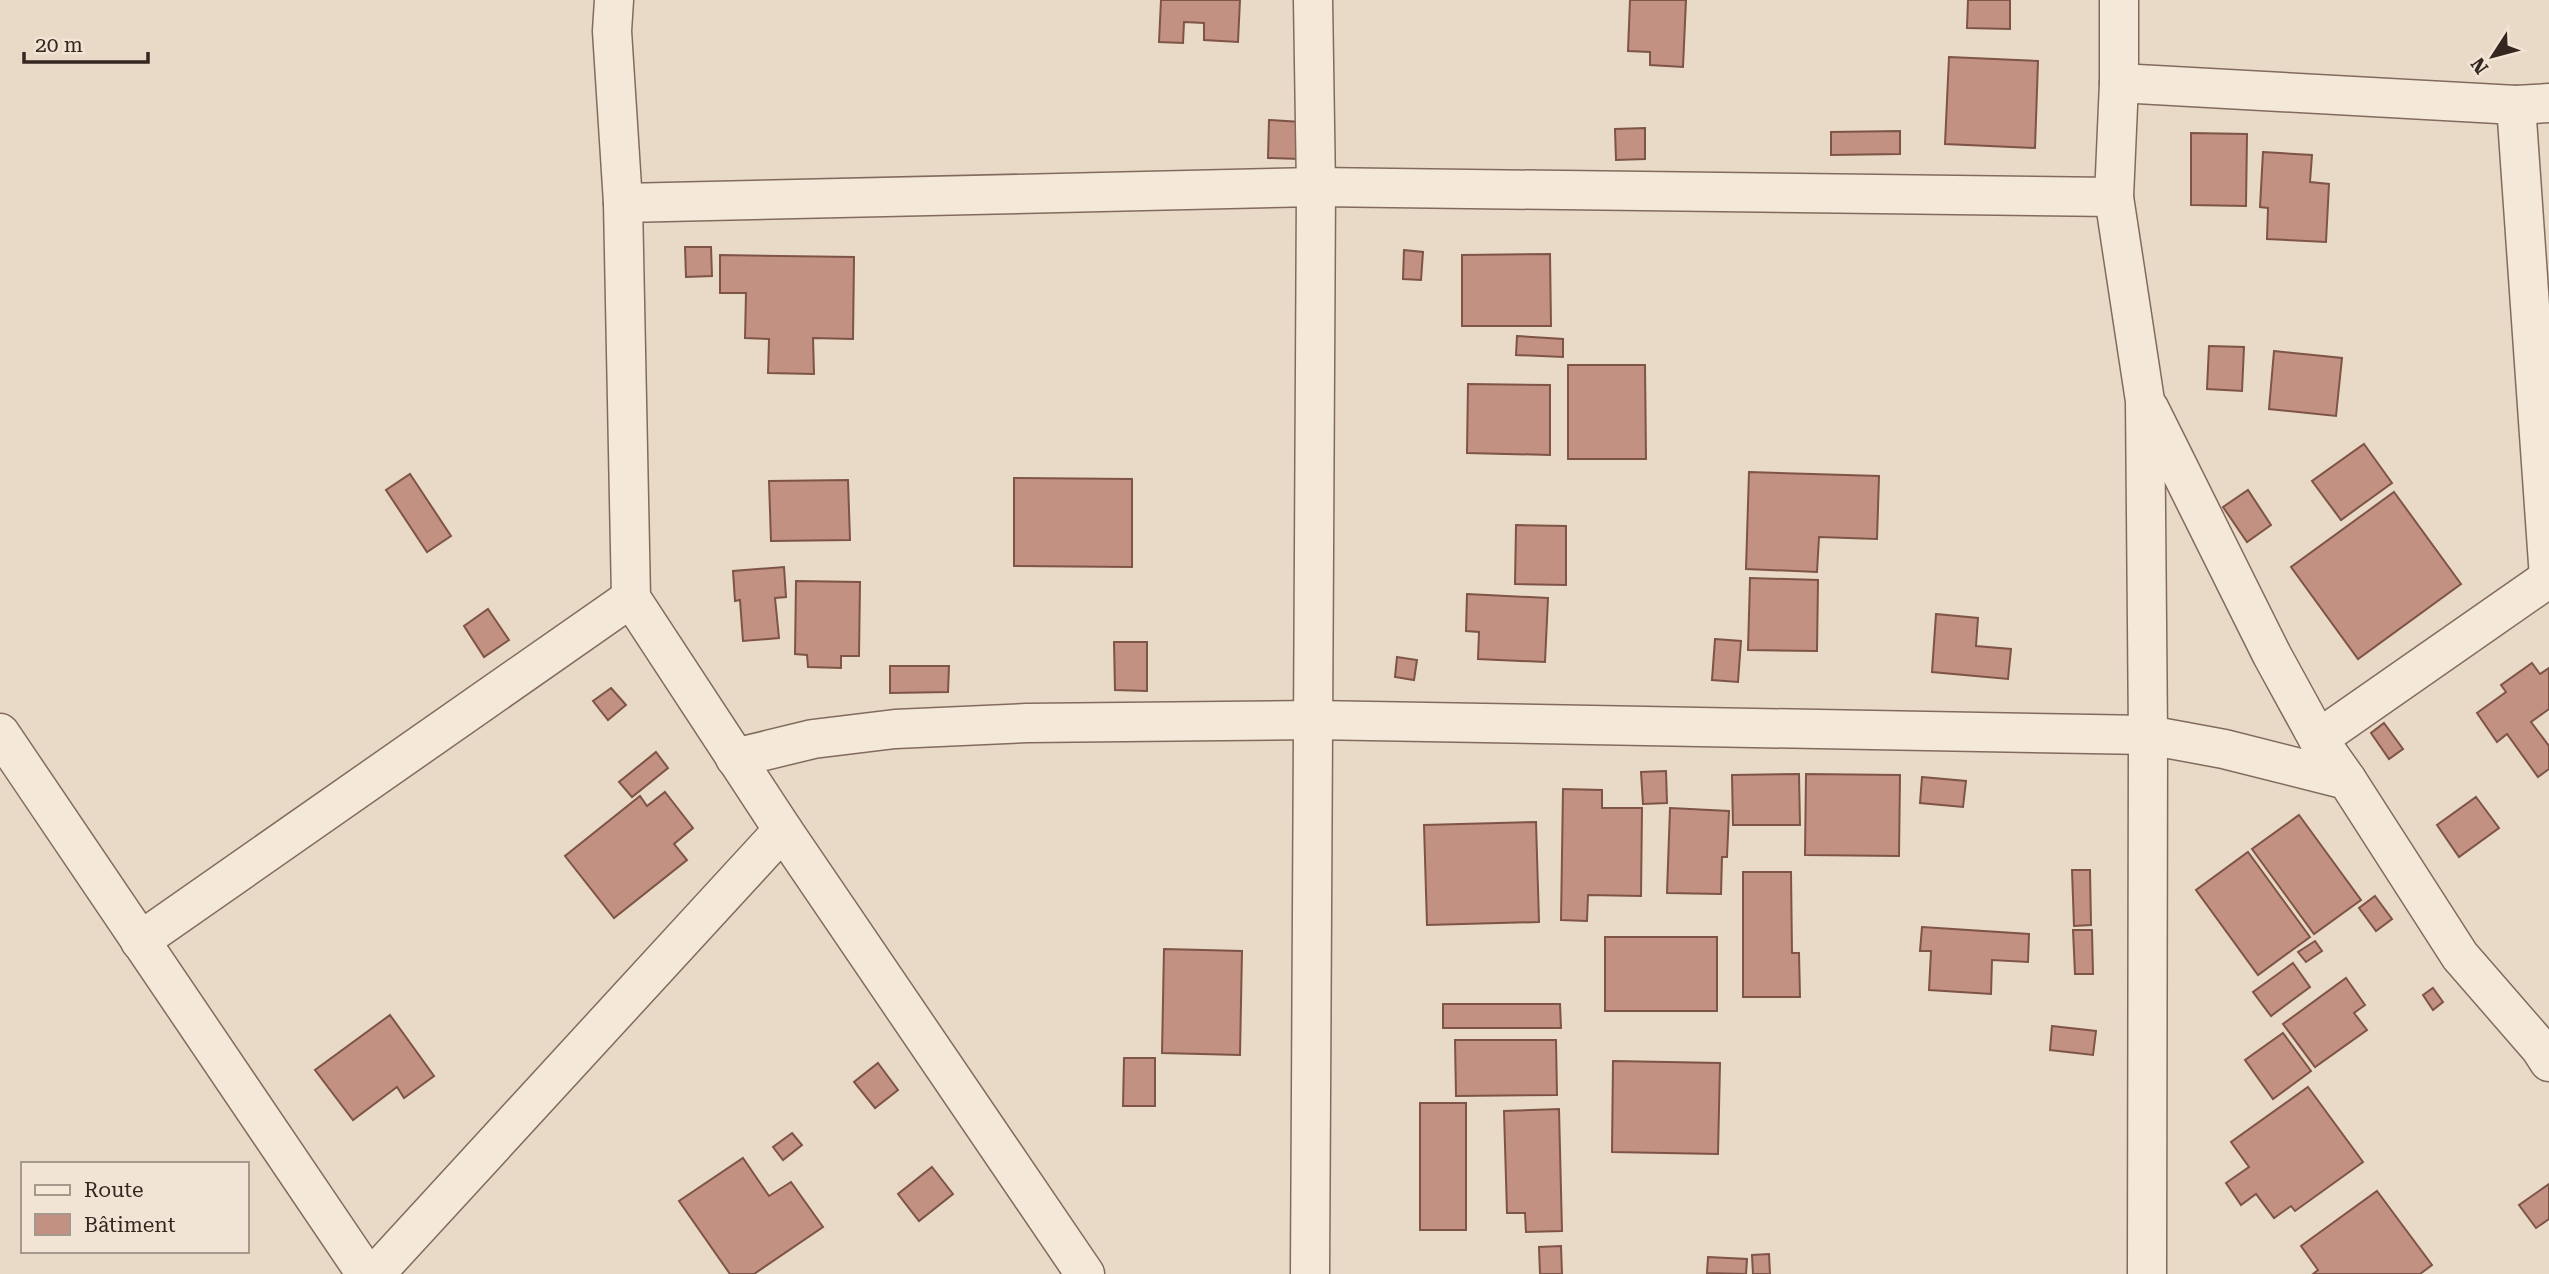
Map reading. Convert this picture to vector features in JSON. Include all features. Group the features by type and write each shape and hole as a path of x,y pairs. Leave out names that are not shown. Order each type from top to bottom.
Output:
{"street":[{"path":"614,0 612,31 623,203 631,598 783,830 1085,1274"},
{"path":"1310,1274 1316,187 1313,0"},
{"path":"2119,0 2115,197 2145,401 2147,1274"},
{"path":"2119,83 2533,104 2549,578 2318,739"},
{"path":"623,203 1316,187 2115,197"},
{"path":"2145,401 2272,655 2318,739 2460,956 2546,1051"},
{"path":"140,941 631,598"},
{"path":"735,758 813,739 895,729 1027,723 1313,720 2147,735 2224,749 2347,780"},
{"path":"0,733 366,1274"},
{"path":"375,1274 783,830"}],"building":[{"path":"1161,0 1240,0 1238,42 1204,40 1204,23 1184,22 1183,43 1159,42"},
{"path":"1630,0 1686,0 1683,67 1650,65 1650,52 1628,51"},
{"path":"1968,0 2010,0 2010,29 1967,28"},
{"path":"1949,57 2038,61 2035,148 1945,144"},
{"path":"1269,120 1301,122 1300,159 1268,158"},
{"path":"1645,128 1645,159 1616,160 1615,129"},
{"path":"1900,131 1900,154 1831,155 1831,132"},
{"path":"2191,133 2247,134 2246,206 2191,205"},
{"path":"2263,152 2312,155 2310,182 2329,184 2326,242 2267,239 2268,208 2260,207"},
{"path":"685,247 711,247 712,276 686,277"},
{"path":"1404,250 1423,252 1421,280 1403,279"},
{"path":"1550,254 1551,326 1462,326 1462,255"},
{"path":"720,255 854,257 853,339 813,338 814,374 768,373 769,339 745,338 746,293 720,293"},
{"path":"1517,336 1563,339 1563,357 1516,355"},
{"path":"2209,346 2244,347 2242,391 2207,389"},
{"path":"2274,351 2342,358 2336,416 2269,409"},
{"path":"1568,365 1645,365 1646,459 1568,459"},
{"path":"1468,384 1550,385 1550,455 1467,453"},
{"path":"2364,444 2392,483 2341,520 2312,481"},
{"path":"1749,472 1879,476 1877,539 1819,537 1817,572 1746,569"},
{"path":"410,474 451,536 427,552 386,490"},
{"path":"1014,478 1132,479 1132,567 1014,566"},
{"path":"848,480 850,540 771,541 769,481"},
{"path":"2248,490 2271,525 2247,542 2223,507"},
{"path":"2394,492 2461,584 2358,659 2291,567"},
{"path":"1516,525 1566,526 1566,585 1515,584"},
{"path":"784,567 786,597 775,598 779,638 743,641 740,600 735,601 733,571"},
{"path":"1750,578 1818,580 1817,651 1748,650"},
{"path":"796,581 860,582 859,656 841,656 841,668 808,667 807,655 795,654"},
{"path":"1467,594 1548,598 1545,662 1478,659 1479,632 1466,631"},
{"path":"488,609 509,640 484,657 464,626"},
{"path":"1936,614 1978,618 1976,646 2011,649 2008,679 1932,672"},
{"path":"1715,639 1741,641 1738,682 1712,680"},
{"path":"1114,642 1147,642 1147,691 1115,690"},
{"path":"1397,657 1417,660 1414,680 1395,677"},
{"path":"2532,663 2540,674 2549,668 2549,709 2531,722 2549,746 2549,769 2538,777 2507,734 2497,742 2477,713 2506,692 2501,685"},
{"path":"890,666 949,666 948,692 890,693"},
{"path":"611,688 626,705 608,720 593,701"},
{"path":"2384,723 2403,749 2389,759 2371,733"},
{"path":"656,752 668,768 632,797 619,782"},
{"path":"1666,771 1667,803 1643,804 1641,772"},
{"path":"1799,774 1800,825 1733,825 1732,775"},
{"path":"1806,774 1900,775 1899,856 1805,855"},
{"path":"1922,777 1966,781 1963,807 1920,803"},
{"path":"1563,789 1602,790 1602,808 1642,808 1641,896 1588,895 1587,921 1561,920"},
{"path":"665,792 693,828 674,844 687,860 614,918 565,856 640,796 647,806"},
{"path":"2476,797 2499,828 2459,857 2437,825"},
{"path":"1670,808 1729,811 1727,857 1722,857 1721,894 1667,893"},
{"path":"2299,815 2361,900 2314,934 2252,849"},
{"path":"1536,822 1539,922 1427,925 1424,825"},
{"path":"2248,852 2310,937 2258,975 2196,890"},
{"path":"2072,870 2090,870 2091,925 2074,926"},
{"path":"1743,872 1791,872 1792,953 1799,953 1800,997 1743,997"},
{"path":"2375,896 2392,919 2376,931 2359,908"},
{"path":"1922,927 2029,934 2028,962 1992,960 1991,994 1929,990 1931,951 1920,951"},
{"path":"2073,930 2092,930 2093,974 2075,974"},
{"path":"1605,937 1717,937 1717,1011 1605,1011"},
{"path":"2315,941 2322,951 2306,962 2298,952"},
{"path":"1164,949 1242,951 1240,1055 1162,1053"},
{"path":"2293,963 2310,987 2271,1016 2253,992"},
{"path":"2346,978 2365,1005 2354,1013 2367,1030 2315,1067 2283,1024"},
{"path":"2433,988 2443,1002 2433,1010 2423,995"},
{"path":"1443,1004 1560,1004 1561,1028 1443,1028"},
{"path":"390,1015 434,1076 404,1098 397,1087 353,1120 315,1070"},
{"path":"2052,1026 2096,1031 2093,1055 2050,1050"},
{"path":"2283,1033 2311,1071 2273,1099 2245,1060"},
{"path":"1455,1040 1556,1040 1557,1095 1456,1096"},
{"path":"1124,1058 1155,1058 1155,1106 1123,1106"},
{"path":"1613,1061 1720,1063 1718,1154 1612,1152"},
{"path":"878,1063 898,1090 875,1108 854,1082"},
{"path":"2308,1087 2363,1162 2295,1211 2291,1206 2274,1218 2256,1194 2241,1205 2226,1183 2249,1167 2231,1142"},
{"path":"1420,1103 1466,1103 1466,1230 1420,1230"},
{"path":"1559,1109 1562,1231 1526,1232 1525,1213 1507,1213 1504,1111"},
{"path":"792,1133 802,1145 783,1160 773,1147"},
{"path":"743,1158 769,1196 791,1182 823,1227 754,1274 730,1274 679,1201"},
{"path":"932,1167 953,1194 919,1221 898,1194"},
{"path":"2549,1184 2549,1219 2536,1228 2519,1205"},
{"path":"2377,1191 2432,1265 2420,1274 2313,1274 2318,1270 2301,1246"},
{"path":"1561,1246 1562,1274 1540,1274 1539,1247"},
{"path":"1769,1254 1770,1274 1753,1274 1752,1255"},
{"path":"1708,1257 1747,1259 1746,1274 1707,1273"}]}
